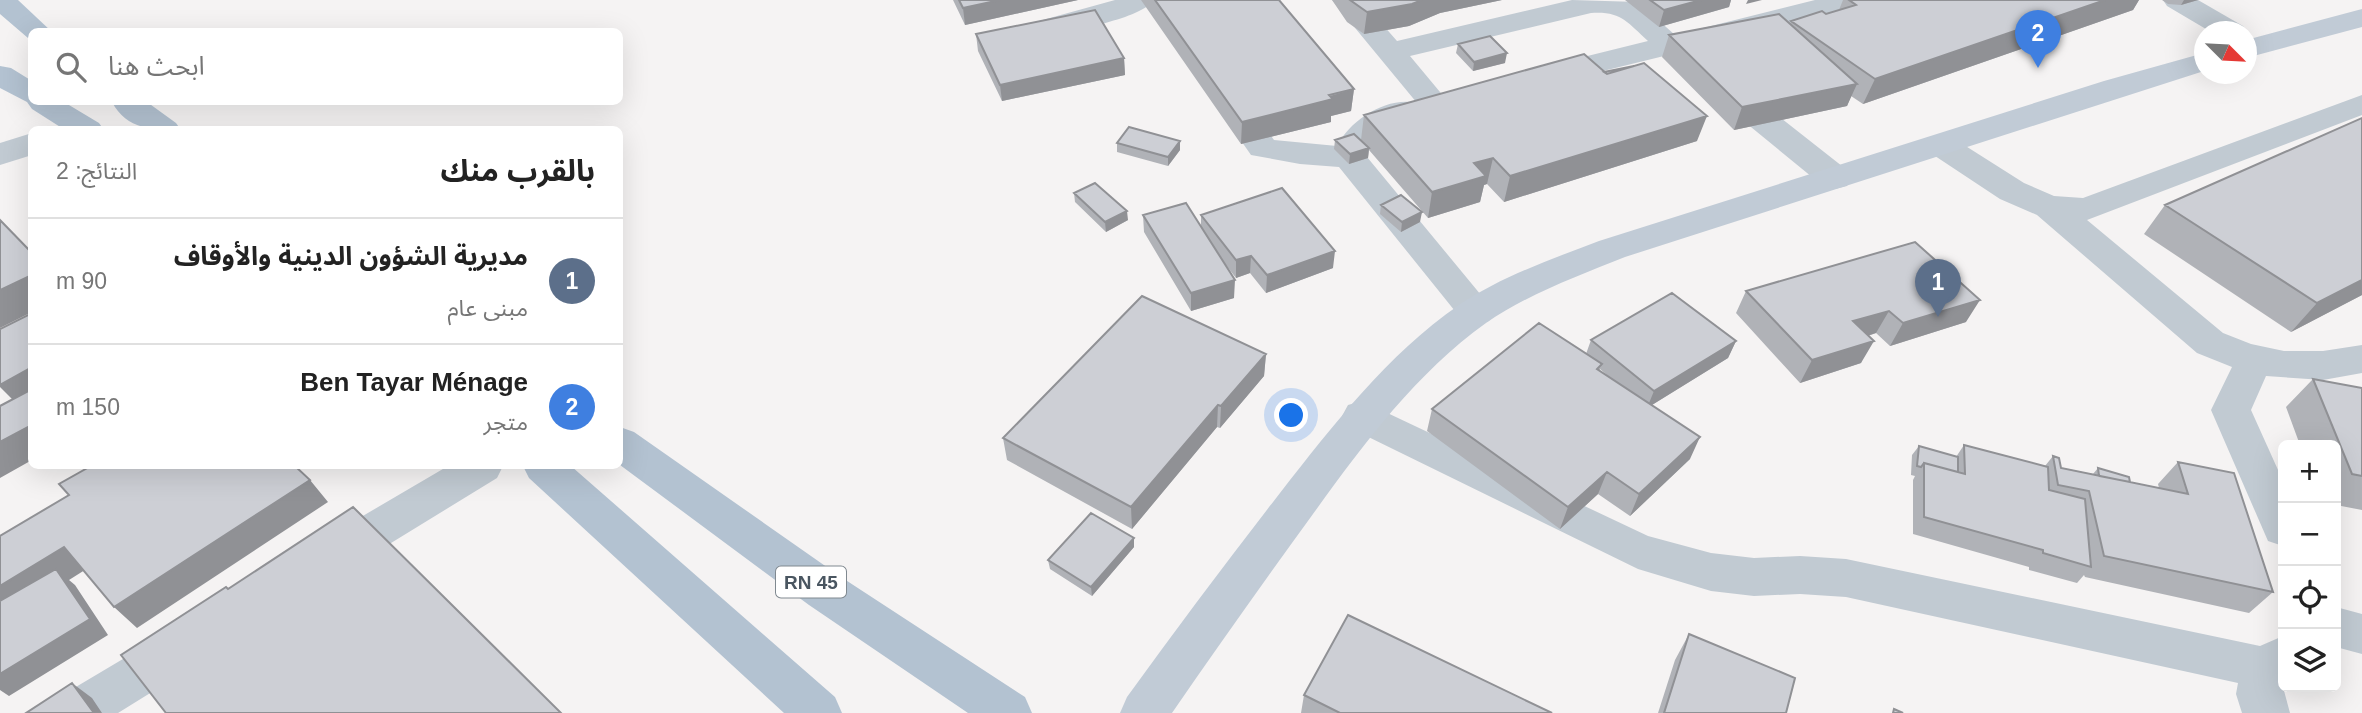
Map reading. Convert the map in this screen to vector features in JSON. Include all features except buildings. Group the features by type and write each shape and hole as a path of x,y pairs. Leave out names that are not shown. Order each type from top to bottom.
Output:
{"main road":[{"path":"1,0 33,28"},
{"path":"2257,39 2362,18"},
{"path":"1144,713 1234,585 1362,416 1427,348 1476,312 1548,275 1612,249 2194,64"},
{"path":"0,75 28,92"},
{"path":"47,105 76,126"},
{"path":"131,105 160,126"},
{"name":"RN 45","path":"623,445 825,591 1008,713"},
{"path":"547,469 818,713"}],"street":[{"path":"1346,0 1390,52 1447,101 1396,115 1360,131 1352,144 1350,157"},
{"path":"1512,85 1849,0"},
{"path":"2177,0 2212,21"},
{"path":"1390,52 1591,4 1612,3 1628,8 1669,45 1835,178"},
{"path":"1043,29 1121,8 1155,4"},
{"path":"1213,78 1263,148 1300,154 1350,157 1476,312"},
{"path":"1941,145 2012,191 2049,206 2087,209 2362,104"},
{"path":"0,155 28,144"},
{"path":"2049,206 2210,343 2254,361 2287,366 2356,363"},
{"path":"2254,361 2231,410 2278,517"},
{"path":"1362,416 1638,551 1711,572 1754,577 1800,575 1846,578 2272,679"},
{"path":"303,575 477,469"},
{"path":"76,713 219,626"},
{"path":"2341,628 2362,634"}],"place":[{"name":"Ben Tayar Ménage","path":"2038,68"},
{"name":"مديرية الشؤون الدينية والأوقاف","path":"1938,317"}]}
